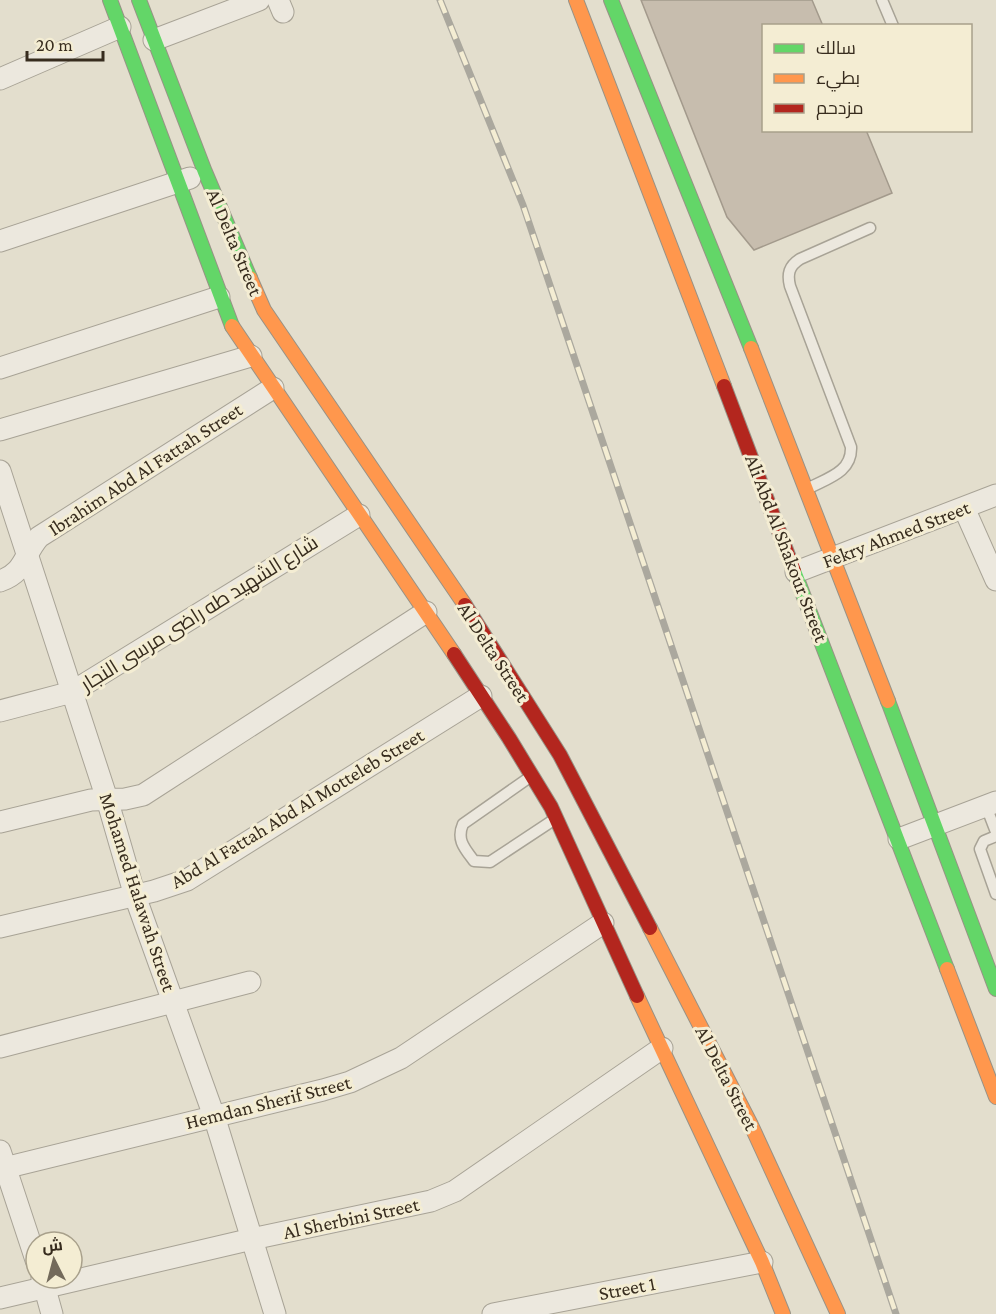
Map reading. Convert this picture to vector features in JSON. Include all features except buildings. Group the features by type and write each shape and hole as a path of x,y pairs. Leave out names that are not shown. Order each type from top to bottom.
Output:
{"street":[{"name":"Al Delta Street","path":"110,0 219,297 233,329 481,696 546,765 564,803 594,902 603,923 762,1262 783,1314"},
{"name":"Al Delta Street","path":"139,0 205,172 273,326 463,602 564,803 618,888 751,1125 838,1314"},
{"path":"154,40 259,0"},
{"name":"Ali Abd Al Shakour Street","path":"576,0 996,1097"},
{"name":"Ali Abd Al Shakour Street","path":"611,0 806,490 936,824 996,989"},
{"path":"0,79 120,27"},
{"path":"0,241 205,172"},
{"path":"0,368 219,297"},
{"path":"0,430 251,356"},
{"name":"Ibrahim Abd Al Fattah Street","path":"0,581 21,569 39,537 273,388"},
{"name":"Mohamed Halawah Street","path":"1,476 107,799 135,896 175,1002 214,1116 275,1314"},
{"name":"Fekry Ahmed Street","path":"796,572 996,495"},
{"path":"964,508 996,580"},
{"name":"شارع الشهيد طه راضى مرسى النجار","path":"0,711 72,692 359,515"},
{"path":"0,822 91,801 125,799 143,795 426,612"},
{"name":"Abd Al Fattah Abd Al Motteleb Street","path":"0,927 135,896 186,880 481,696"},
{"path":"899,839 991,804"},
{"path":"594,902 618,888"},
{"name":"Hemdan Sherif Street","path":"2,1162 323,1090 376,1071 401,1058 603,923"},
{"path":"0,1047 250,982"},
{"name":"Al Sherbini Street","path":"84,1274 419,1204 443,1196 455,1191 662,1048"},
{"path":"2,1162 26,1230"},
{"name":"Street 1","path":"493,1314 762,1262"},
{"name":"Al Sherbini Street","path":"0,1298 24,1289"},
{"path":"45,1290 52,1314"}],"lane":[{"path":"882,0 892,24"},
{"path":"806,490 841,471 852,457 851,447 790,286 789,270 800,259 870,228"},
{"path":"546,765 463,824 459,836 462,845 474,861 490,862 564,803"},
{"path":"991,804 996,834 984,841 980,849 996,894"}],"railway":[{"path":"440,0 523,205 896,1314"}],"traffic: fast":[{"path":"110,0 232,326"},
{"path":"139,0 205,172 250,278"},
{"path":"611,0 751,348"},
{"path":"794,571 947,969"},
{"path":"888,701 996,989"}],"traffic: slow":[{"path":"576,0 724,386"},
{"path":"250,278 264,310 465,605"},
{"path":"232,326 454,654"},
{"path":"751,348 888,701"},
{"path":"650,928 751,1125 838,1314"},
{"path":"947,969 996,1097"},
{"path":"637,996 762,1262 783,1314"}],"traffic: jam":[{"path":"724,386 794,571"},
{"path":"465,605 560,755 650,928"},
{"path":"454,654 551,807 637,996"}]}
